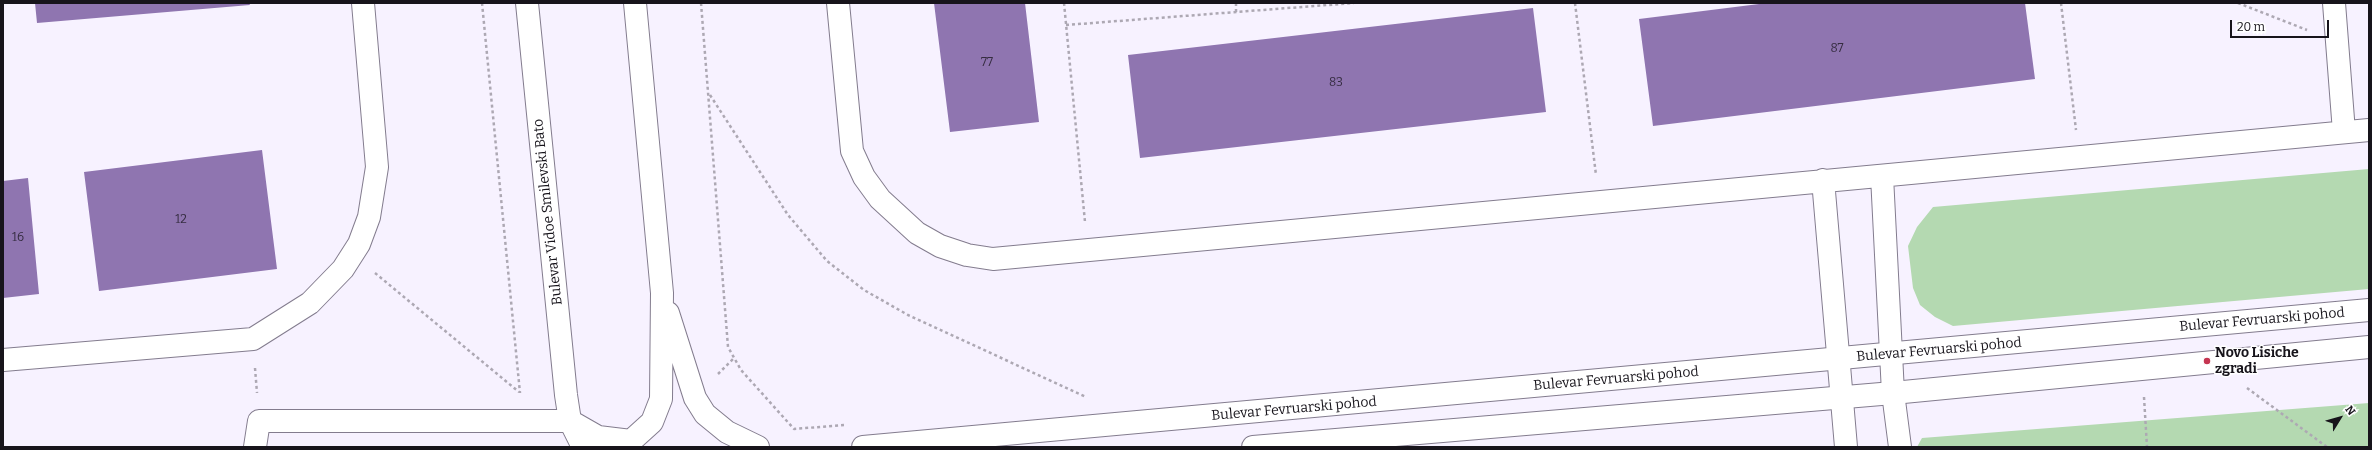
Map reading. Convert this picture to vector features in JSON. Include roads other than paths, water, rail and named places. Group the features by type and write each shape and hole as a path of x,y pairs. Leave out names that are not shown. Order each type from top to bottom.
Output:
{"street":[{"path":"3,360 253,339 310,303 343,269 359,244 369,217 377,167 363,3"},
{"name":"Bulevar Vidoe Smilevski Bato","path":"527,3 570,421"},
{"path":"255,447 259,421 570,421 598,438 631,441 652,422 661,399 662,293 635,3"},
{"path":"838,3 852,151 864,177 884,204 917,233 940,246 967,255 993,258 2369,130"},
{"path":"2334,3 2344,132"},
{"path":"1882,176 1893,393 1900,447"},
{"path":"1823,180 1837,359 1846,447"},
{"path":"662,293 695,398 705,414 727,432 758,447"},
{"name":"Bulevar Fevruarski pohod","path":"864,447 2369,310"},
{"path":"1253,447 1338,444 1841,396 1893,393 2369,347"},
{"path":"570,421 583,447"}],"place":[{"name":"Novo Lisiche zgradi","path":"2207,361"}]}
